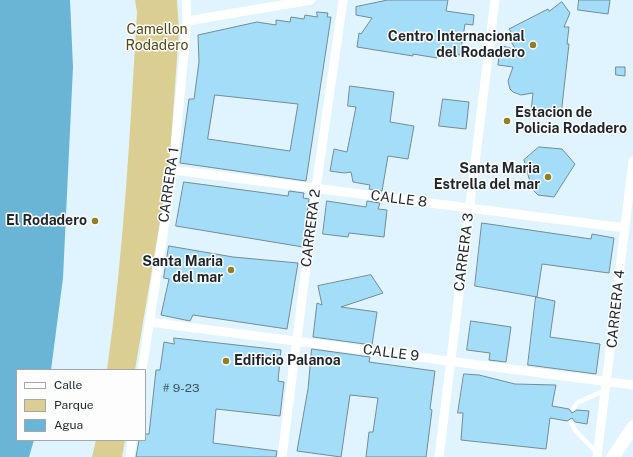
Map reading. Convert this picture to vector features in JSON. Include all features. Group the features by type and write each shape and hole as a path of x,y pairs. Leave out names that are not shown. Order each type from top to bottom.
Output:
{"main road":[{"path":"613,457 633,427"}],"street":[{"name":"CARRERA 1","path":"142,369 173,170 187,21 186,0"},
{"path":"187,21 311,0"},
{"name":"CARRERA 2","path":"282,457 316,188 343,0"},
{"name":"CARRERA 3","path":"439,457 495,0"},
{"name":"CARRERA 4","path":"597,455 607,386 633,161"},
{"name":"CALLE 8","path":"173,170 625,228"},
{"name":"CALLE 9","path":"149,322 450,361 607,386 633,385"},
{"path":"130,457 132,441"}],"lane":[{"path":"573,409 577,403 607,386"},
{"path":"572,422 575,430 597,455"}],"green space":[{"name":"Camellon Rodadero","path":"135,0 177,0 179,31 169,168 135,369 107,369 118,281 126,191 137,12"},
{"path":"96,441 125,441 122,457 92,457"}],"water":[{"path":"0,0 70,0 73,67 63,278 51,369 16,369 16,441 34,441 29,457 0,457"}],"building":[{"path":"388,0 448,0 446,11 474,15 473,25 465,24 460,55 438,51 437,58 413,54 413,56 357,47 359,33 361,34 372,18 356,15 356,7"},
{"path":"579,0 610,0 608,14 578,10"},
{"path":"562,2 570,13 564,27 569,27 567,44 569,44 561,115 531,112 533,93 521,95 513,92 510,89 508,81 513,67 498,65 500,45 516,50 506,33 511,32 509,29 548,9 549,11"},
{"path":"317,12 328,13 327,17 331,17 306,181 180,163 189,99 194,99 199,62 198,35 257,22 276,25 276,20 290,22 291,17 304,19 305,15 317,17","holes":["215,95 298,104 290,151 208,139"]},
{"path":"616,67 625,67 625,76 616,75"},
{"path":"350,86 394,92 390,122 414,126 408,159 388,156 382,191 369,189 370,185 353,182 351,172 344,173 330,171 334,149 347,152 356,107 348,106"},
{"path":"443,99 469,102 466,129 439,126"},
{"name":"Santa Maria Estrella del mar","path":"539,147 562,149 575,164 554,197 538,195 532,189 524,160"},
{"path":"184,182 288,196 289,191 304,193 303,198 309,199 303,247 176,226"},
{"path":"327,201 366,207 367,201 380,203 378,209 387,210 384,237 349,233 348,237 323,234"},
{"path":"482,223 591,239 592,234 614,238 609,273 542,264 537,297 475,286"},
{"path":"169,246 233,257 298,263 287,329 193,315 190,321 161,315 169,279 164,278"},
{"path":"371,275 383,293 341,307 377,312 372,345 313,337 317,303 322,305 318,286"},
{"path":"536,297 555,301 550,337 600,344 596,374 528,365"},
{"path":"471,321 511,327 506,362 489,360 490,353 467,350"},
{"path":"174,338 281,350 278,381 284,382 280,416 216,409 213,443 277,451 276,457 136,457 139,441 146,441 146,434 149,434 156,370 160,370 164,342 174,344"},
{"path":"312,349 370,357 369,362 435,371 426,457 366,457 369,432 373,432 378,398 350,395 341,457 297,451 308,389"},
{"path":"464,374 479,375 515,384 556,385 552,406 569,409 572,413 577,410 589,411 587,424 575,422 572,418 567,421 550,418 546,449 461,440 463,413 458,413"}],"place":[{"name":"Centro Internacional del Rodadero","path":"533,45"},
{"name":"Estacion de Policia Rodadero","path":"507,121"},
{"name":"Santa Maria Estrella del mar","path":"548,177"},
{"name":"El Rodadero","path":"95,221"},
{"name":"Santa Maria del mar","path":"231,270"},
{"name":"Edificio Palanoa","path":"226,361"}]}
